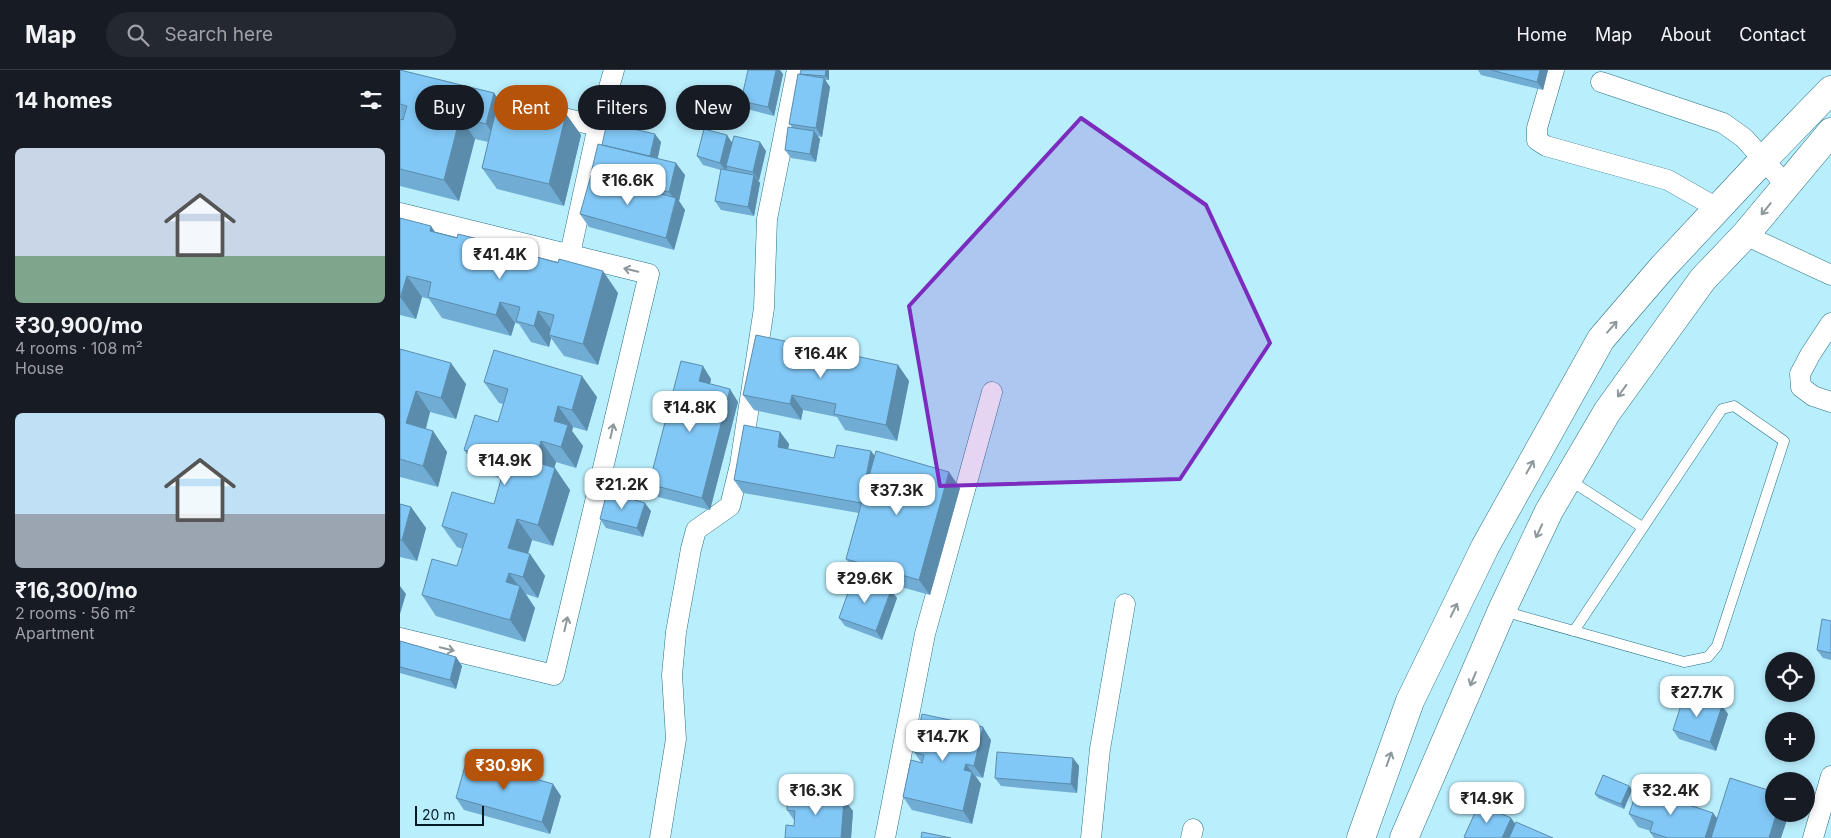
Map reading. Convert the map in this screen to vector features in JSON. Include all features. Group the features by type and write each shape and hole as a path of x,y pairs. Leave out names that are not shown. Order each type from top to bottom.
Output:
{"main road":[{"path":"1360,838 1410,700 1485,547 1601,339 1717,208 1831,90"},
{"path":"1404,838 1502,610 1549,511 1607,412 1703,278 1745,235 1830,134"}],"street":[{"path":"610,85 614,70"},
{"path":"660,838 676,739 672,675 679,613 696,530 730,506 740,465 764,308 767,219 797,70"},
{"path":"1554,70 1537,128 1537,140 1546,146 1668,180 1717,208"},
{"path":"1601,82 1723,123 1744,138 1786,185"},
{"path":"570,254 597,130"},
{"path":"400,213 649,274 554,675 400,638"},
{"path":"1745,235 1831,275"},
{"path":"1831,323 1800,374 1802,387 1813,396 1831,402"},
{"path":"885,838 925,634 992,392"},
{"path":"1091,838 1100,749 1125,604"},
{"path":"1813,838 1831,776"}],"lane":[{"path":"1502,610 1684,662 1708,657 1717,646 1784,441 1734,406 1722,409 1574,630"},
{"path":"1568,478 1642,527"}],"highlighted area":[{"path":"1081,118 1206,205 1270,343 1180,479 940,486 909,306"}],"building":[{"path":"400,70 461,85 415,85 415,130 457,130 444,180 400,169 400,119 403,120 407,106 400,104"},
{"path":"748,70 776,70 768,107 750,103 750,85 745,85"},
{"path":"801,70 826,70 825,76 800,74"},
{"path":"1491,70 1540,70 1537,82"},
{"path":"798,74 824,78 816,128 789,124"},
{"path":"484,91 494,93 486,124 484,123"},
{"path":"494,119 494,130 562,130 549,184 482,168"},
{"path":"788,127 814,131 810,154 785,150"},
{"path":"605,130 638,130 655,134 650,156 602,145"},
{"path":"704,130 727,135 720,163 697,156"},
{"path":"734,136 760,142 753,172 726,166"},
{"path":"598,144 676,163 669,192 591,173"},
{"path":"721,169 754,175 748,207 715,201"},
{"path":"591,175 676,198 666,238 580,214"},
{"path":"400,218 431,226 430,231 457,238 458,234 482,240 475,263 502,271 508,246 534,253 533,256 558,263 559,259 603,271 583,344 549,335 554,315 538,311 534,326 516,321 520,307 500,302 496,315 428,297 431,282 407,276 400,298"},
{"path":"756,335 898,365 886,425 834,414 836,404 792,395 790,404 743,395"},
{"path":"400,349 451,363 441,398 416,391 406,423 433,431 423,466 400,459"},
{"path":"494,350 582,376 572,410 558,406 554,421 568,425 561,447 541,441 535,462 555,468 538,525 517,519 508,548 530,554 523,577 509,573 506,582 520,586 510,620 422,595 432,559 457,566 467,534 442,526 452,492 494,504 506,462 464,450 475,415 498,422 508,389 484,382"},
{"path":"681,361 703,366 699,381 730,389 702,498 649,484"},
{"path":"744,425 780,432 778,447 834,458 837,445 871,451 861,503 734,480"},
{"path":"876,451 949,472 919,580 846,559"},
{"path":"607,492 645,503 637,528 600,519"},
{"path":"400,504 411,507 402,540 400,540"},
{"path":"854,576 891,590 876,631 839,618"},
{"path":"1822,619 1831,621 1831,653 1817,650"},
{"path":"400,641 456,657 450,680 400,667"},
{"path":"1685,693 1722,706 1710,742 1673,730"},
{"path":"922,714 983,727 974,766 966,764 964,770 972,772 963,811 903,797 911,760 922,763 924,755 914,752"},
{"path":"997,752 1073,758 1071,784 995,778"},
{"path":"467,759 553,784 542,822 456,798"},
{"path":"1603,775 1629,786 1621,804 1595,794"},
{"path":"1730,778 1765,789 1765,822 1774,822 1769,838 1711,838"},
{"path":"1638,788 1713,813 1705,838 1668,838 1650,832 1653,822 1629,814"},
{"path":"804,791 829,792 829,798 844,799 841,838 785,838 786,825 794,826 795,811 787,810 788,796 803,797"},
{"path":"1479,804 1511,818 1502,838 1464,837"},
{"path":"1516,822 1553,838 1509,838"},
{"path":"922,832 951,838 921,838"}]}
